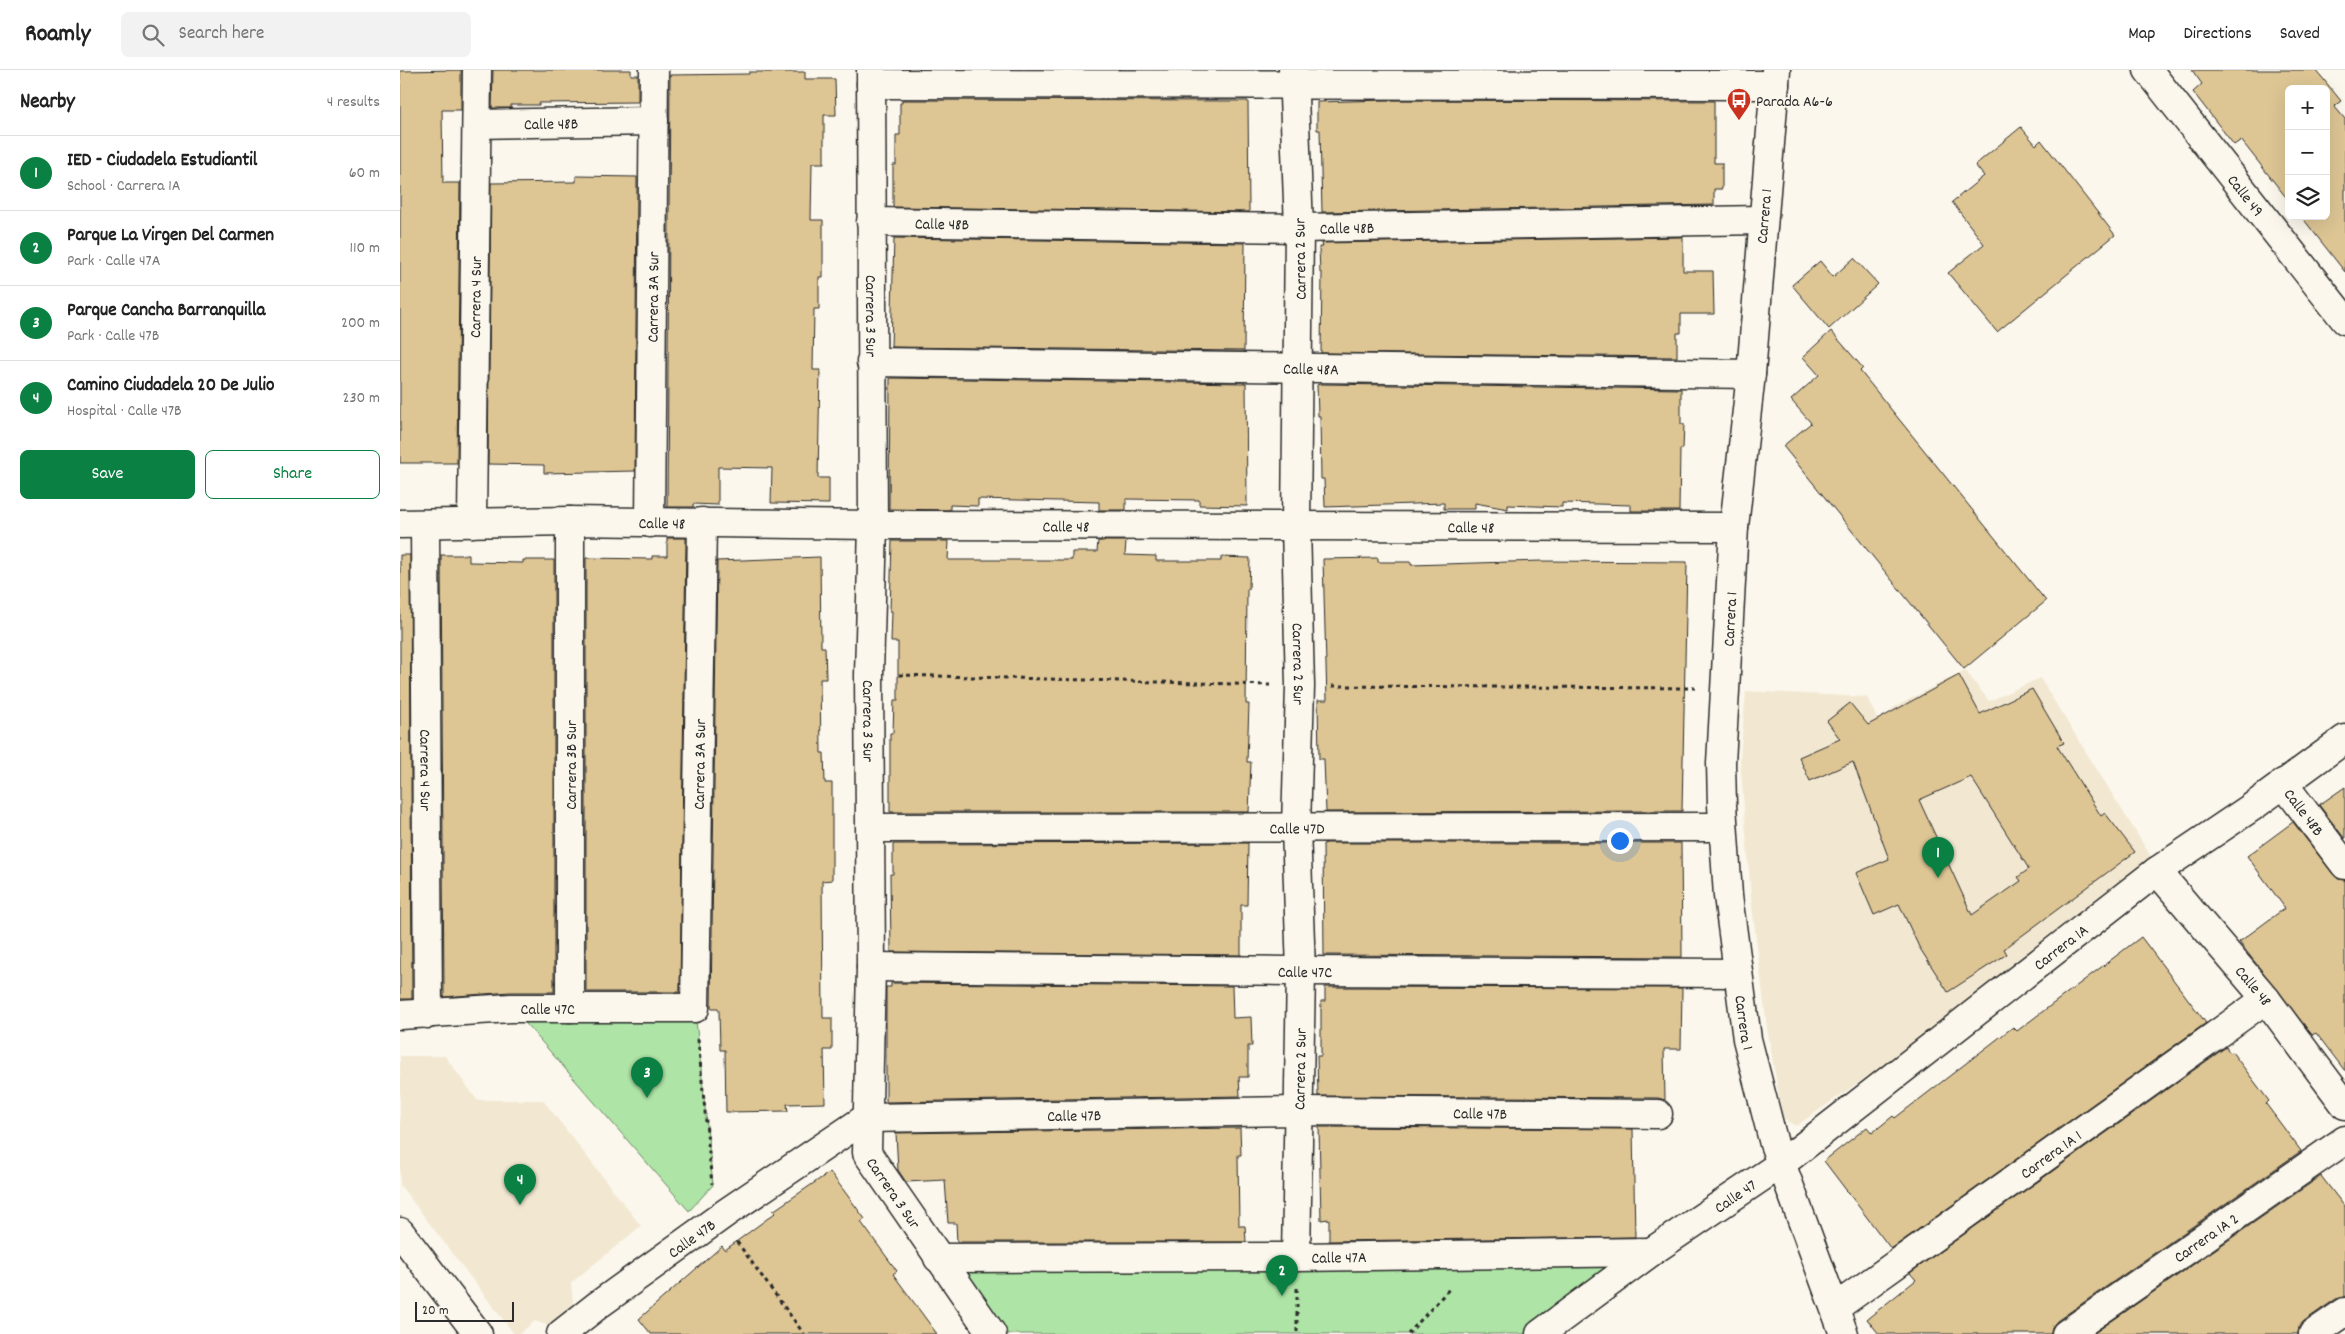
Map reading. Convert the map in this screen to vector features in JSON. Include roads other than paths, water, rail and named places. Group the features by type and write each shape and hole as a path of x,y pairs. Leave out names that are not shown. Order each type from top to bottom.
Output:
{"street":[{"name":"Carrera 4 Sur","path":"472,523 477,70"},
{"name":"Carrera 3A Sur","path":"650,523 654,70"},
{"name":"Calle 49","path":"2148,70 2345,320"},
{"name":"Carrera 2 Sur","path":"1293,76 1299,228 1296,526 1300,686 1296,828 1301,972 1296,1258"},
{"path":"871,77 1776,77"},
{"name":"Carrera 3 Sur","path":"871,77 873,525 869,675 871,967 866,1118 867,1153 992,1334"},
{"name":"Carrera 1","path":"1776,77 1762,220 1751,374 1734,527 1721,763 1728,896 1747,1039 1781,1164"},
{"name":"Calle 48B","path":"477,124 654,121"},
{"name":"Calle 48B","path":"871,222 1299,228 1762,220"},
{"name":"Calle 48A","path":"871,362 1299,366 1751,374"},
{"name":"Carrera 3B Sur","path":"570,522 570,1008"},
{"name":"Carrera 3A Sur","path":"695,1008 702,522"},
{"name":"Calle 48","path":"413,524 702,522 873,525 1734,527"},
{"name":"Carrera 4 Sur","path":"413,524 428,1014"},
{"name":"Carrera 1A","path":"1781,1164 2158,871 2252,807 2345,739"},
{"name":"Calle 48B","path":"2283,783 2345,865"},
{"name":"Calle 47D","path":"871,828 1723,827"},
{"name":"Calle 48","path":"2158,871 2266,999 2345,1105"},
{"name":"Calle 47C","path":"871,967 1301,972 1738,972"},
{"name":"Carrera 1A 1","path":"1835,1308 2266,999"},
{"name":"Calle 47C","path":"400,1014 428,1014 511,1008 695,1008"},
{"name":"Calle 47B","path":"561,1334 723,1215 866,1118 1299,1112 1658,1114"},
{"name":"Carrera 1A 2","path":"2066,1334 2345,1140"},
{"path":"1781,1164 1844,1334"},
{"name":"Calle 47","path":"1540,1334 1651,1252 1781,1164"},
{"path":"400,1232 478,1334"},
{"name":"Calle 47A","path":"938,1258 1296,1258 1651,1252"},
{"path":"2313,1334 2345,1312"}],"place":[{"name":"Parada A6-6","path":"1739,121"},
{"name":"IED - Ciudadela Estudiantil","path":"1938,878"},
{"name":"Parque Cancha Barranquilla","path":"647,1098"},
{"name":"Camino Ciudadela 20 De Julio","path":"520,1205"},
{"name":"Parque La Virgen Del Carmen","path":"1282,1296"}]}
